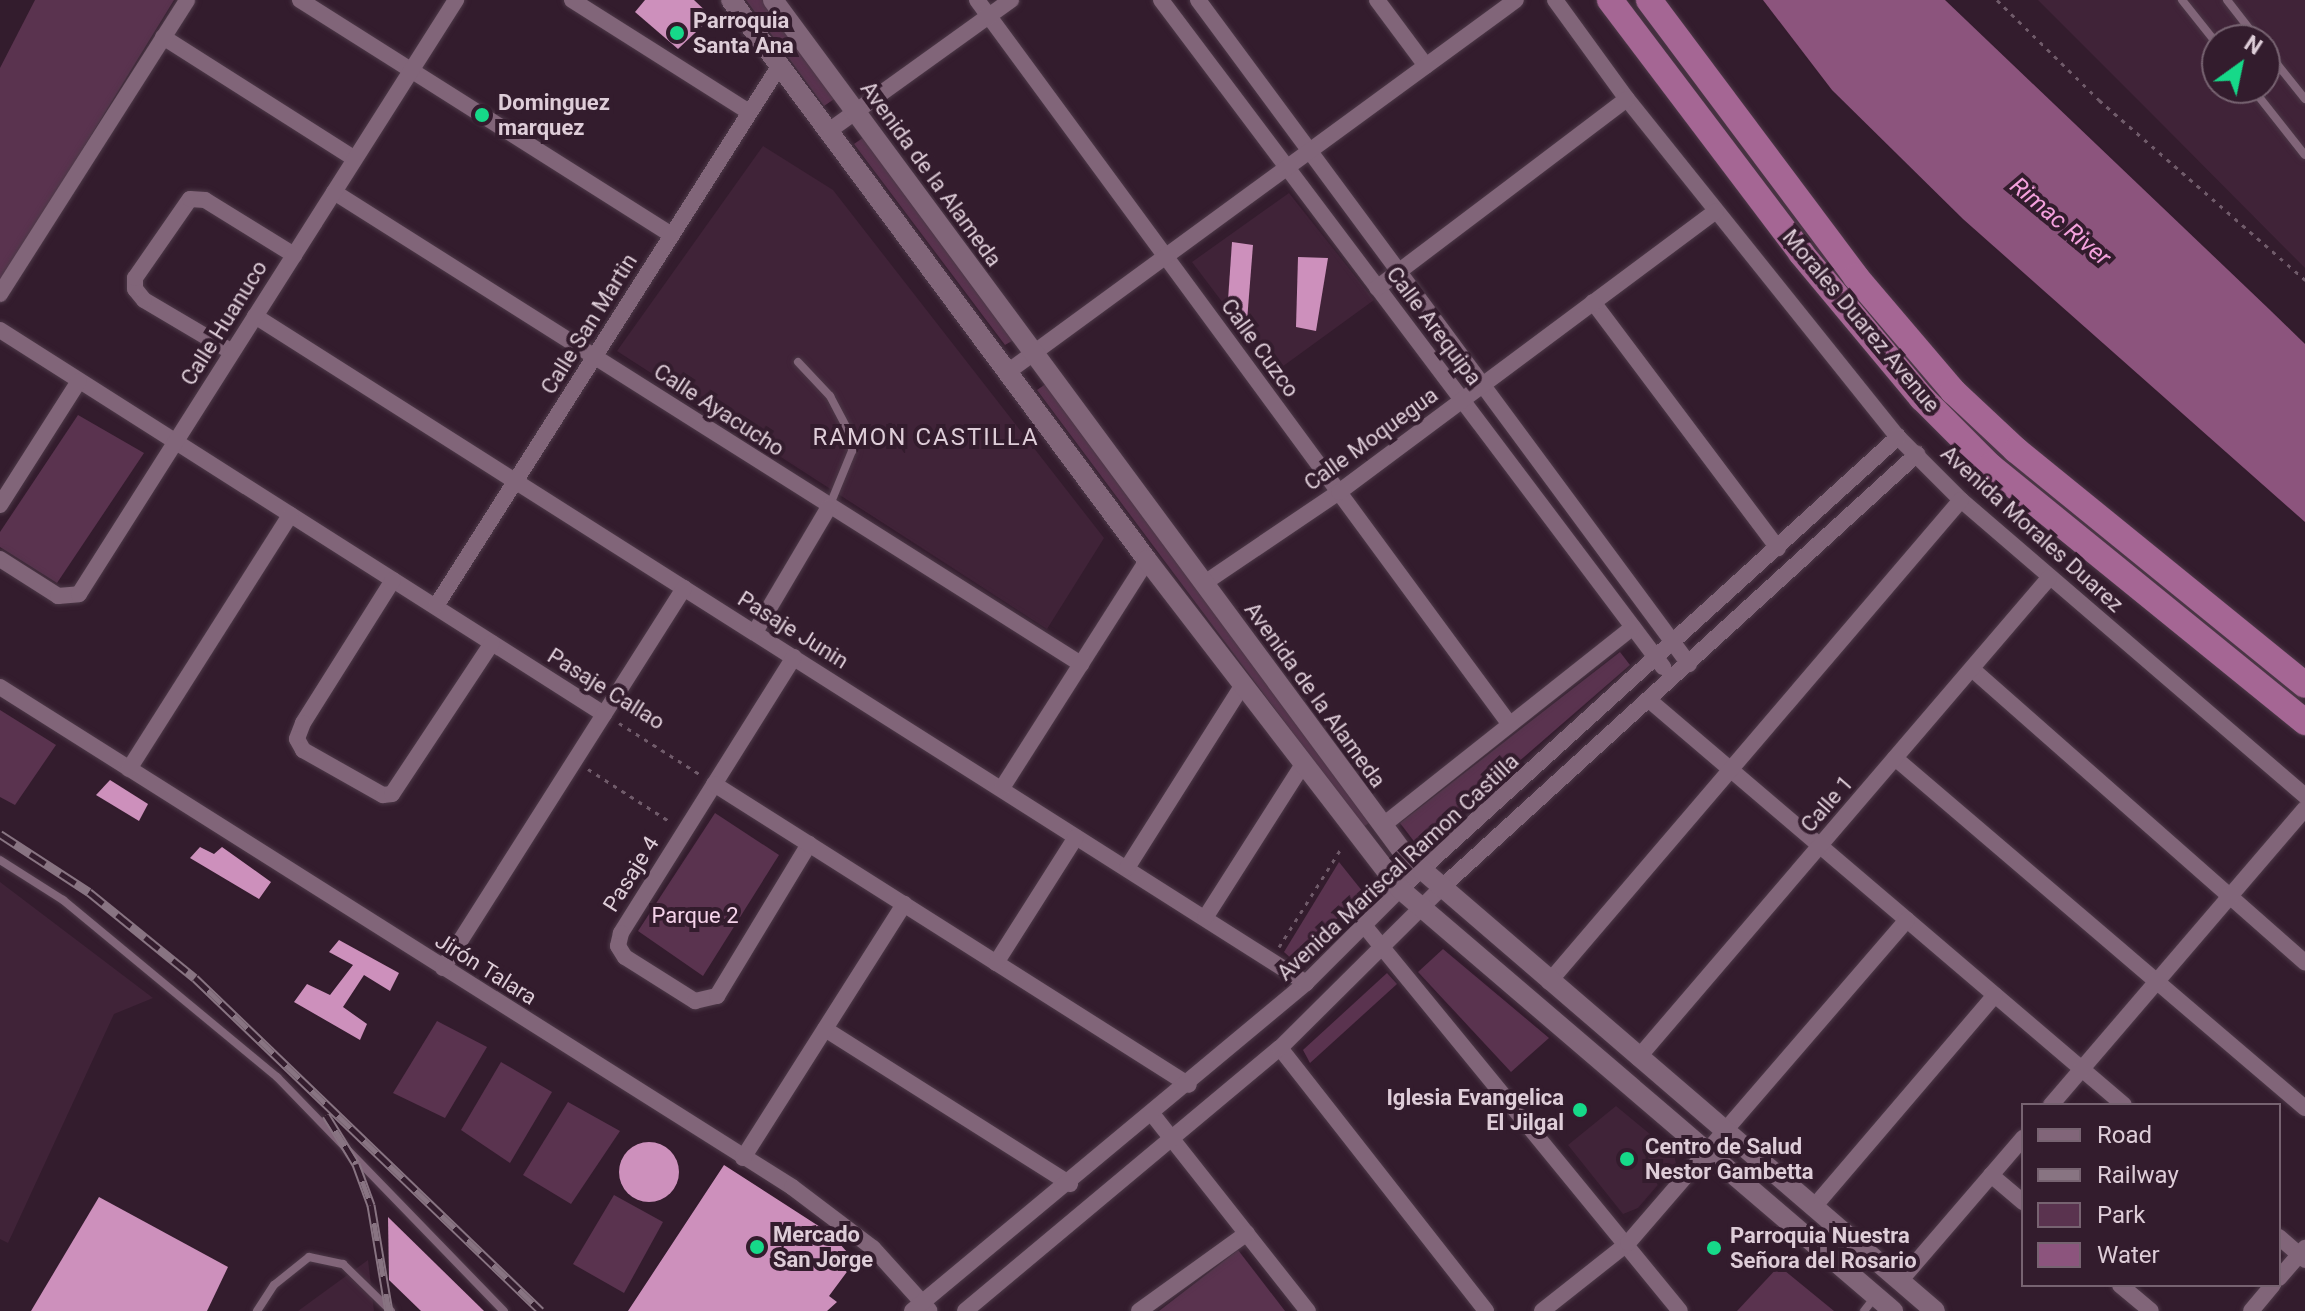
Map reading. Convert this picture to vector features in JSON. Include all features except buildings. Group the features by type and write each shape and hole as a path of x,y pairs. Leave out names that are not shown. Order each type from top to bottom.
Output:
{"highway":[{"name":"Morales Duarez Avenue","path":"1610,0 1801,253 1922,398 1990,466 2305,722"},
{"name":"Morales Duarez Avenue","path":"1649,0 1856,277 1953,391 2016,450 2305,685"}],"street":[{"path":"0,294 187,0"},
{"path":"300,0 672,235"},
{"name":"Calle Huanuco","path":"0,559 58,596 79,594 456,0"},
{"path":"572,0 749,112"},
{"path":"731,0 1302,766 1400,889 1419,909 1706,1154 1870,1304 1893,1311"},
{"name":"Avenida de la Alameda","path":"773,0 1382,826 1421,871 1935,1311"},
{"name":"Calle Cuzco","path":"977,0 1508,722"},
{"path":"830,130 1011,0"},
{"name":"Calle Arequipa","path":"1161,0 1672,679"},
{"name":"Calle Arequipa","path":"1198,0 1689,664"},
{"path":"1377,0 1426,66"},
{"path":"1009,371 1516,0"},
{"name":"Avenida Morales Duarez","path":"1555,0 1627,99 1898,437 1961,500 2049,578 2305,796"},
{"path":"163,37 355,159"},
{"name":"Calle San Martin","path":"436,606 780,65"},
{"path":"1377,288 1627,99"},
{"name":"Calle Ayacucho","path":"334,192 1081,664"},
{"path":"232,352 144,300 135,289 135,278 190,199 205,200 294,255"},
{"name":"Calle Moquegua","path":"1203,584 1339,492 1716,211"},
{"path":"1593,302 1778,548"},
{"name":"Pasaje Junin","path":"255,316 1306,983"},
{"name":"Pasaje Callao","path":"0,330 604,714"},
{"path":"0,505 79,381"},
{"name":"Avenida Mariscal Ramon Castilla","path":"922,1308 1306,983 1400,889 1674,644 1898,437"},
{"name":"Avenida Mariscal Ramon Castilla","path":"965,1311 1280,1048 1440,889 1917,454"},
{"path":"1549,982 1961,500"},
{"path":"755,632 829,507"},
{"path":"129,769 290,515"},
{"path":"1002,788 1147,560"},
{"name":"Calle 1","path":"1638,1058 2049,578"},
{"path":"393,580 303,723 297,739 303,750 383,795 392,794 492,643"},
{"path":"443,968 684,588"},
{"path":"1382,826 1508,722 1633,627"},
{"name":"Pasaje 4","path":"794,657 621,933 618,946 625,957 695,1001 717,996 809,844"},
{"path":"1972,669 2305,963"},
{"path":"1127,868 1242,686"},
{"name":"Jirón Talara","path":"0,687 743,1158 873,1248 922,1308"},
{"path":"1649,700 2122,1103"},
{"path":"1895,758 2305,1108"},
{"path":"1205,918 1302,766"},
{"path":"714,784 1189,1085"},
{"path":"2053,1103 2305,809"},
{"path":"996,963 1076,837"},
{"path":"743,1158 904,904"},
{"path":"1542,1311 1628,1243 1907,920"},
{"path":"1363,924 1384,944 1680,1311"},
{"path":"1813,1208 1995,995"},
{"path":"825,1029 1070,1184"},
{"path":"1280,1048 1486,1311"},
{"path":"1153,1115 1308,1311"},
{"path":"1900,1281 2021,1140"},
{"path":"1991,1175 2021,1200"},
{"path":"1139,1311 1247,1233"},
{"path":"2281,1238 2303,1254 2281,1276"},
{"path":"2122,1287 2151,1311"},
{"path":"2251,1311 2271,1287"}],"lane":[{"path":"2182,0 2201,24"},
{"path":"2227,0 2246,24"},
{"path":"2281,69 2305,99"},
{"path":"2265,104 2305,155"},
{"path":"798,362 830,396 850,434 852,451 829,507"},
{"path":"0,860 63,900 277,1077 504,1311"},
{"path":"257,1311 274,1285 309,1257 343,1264 391,1311"}],"path":[{"path":"1997,0 2099,100 2305,280"},
{"name":"Pasaje Callao","path":"604,714 714,784"},
{"path":"575,760 684,830"},
{"path":"1271,960 1340,850"}],"shaded area":[{"path":"2038,0 2305,0 2305,268"},
{"path":"763,146 833,190 1104,538 1047,629 617,351"},
{"path":"1289,193 1374,300 1275,372 1192,262"},
{"path":"0,882 153,998 114,1014 8,1243 0,1239"},
{"name":"Centro de Salud Nestor Gambetta","path":"1616,1106 1674,1154 1676,1164 1638,1208 1623,1214 1568,1145"},
{"path":"368,1260 374,1311 298,1311"}],"green space":[{"path":"35,0 174,0 0,284 0,68"},
{"path":"746,0 768,0 840,95 824,106"},
{"path":"867,135 1019,337 1005,345 854,144"},
{"path":"1050,381 1375,819 1363,827 1037,390"},
{"path":"78,415 144,453 57,583 0,547 0,532"},
{"path":"1620,652 1630,665 1419,848 1400,823"},
{"path":"0,710 56,745 15,805 0,797"},
{"name":"Parque 2","path":"715,813 779,855 703,976 638,931"},
{"path":"1339,862 1363,892 1295,962 1284,952"},
{"path":"1443,949 1549,1038 1511,1072 1418,972"},
{"path":"1387,973 1397,984 1310,1063 1303,1050"},
{"path":"437,1021 487,1047 445,1118 393,1093"},
{"path":"501,1062 552,1092 510,1163 461,1130"},
{"path":"568,1102 620,1131 571,1204 523,1175"},
{"path":"614,1195 663,1222 624,1293 573,1264"},
{"path":"1238,1250 1285,1311 1159,1311"},
{"path":"1779,1266 1834,1311 1737,1311"}],"water":[{"name":"Rimac River","path":"1763,0 1945,0 2270,310 2305,344 2305,522 1963,219 1832,90"}],"railway":[{"path":"0,834 89,892 195,978 541,1311"},
{"path":"326,1115 356,1164 371,1205 389,1311"}],"place":[{"name":"Parroquia Santa Ana","path":"677,33"},
{"name":"Dominguez marquez","path":"482,115"},
{"name":"Iglesia Evangelica El Jilgal","path":"1580,1110"},
{"name":"Centro de Salud Nestor Gambetta","path":"1627,1159"},
{"name":"Mercado San Jorge","path":"757,1247"},
{"name":"Parroquia Nuestra Señora del Rosario","path":"1714,1248"}],"district":[{"name":"RAMON CASTILLA","path":"926,438"}]}
